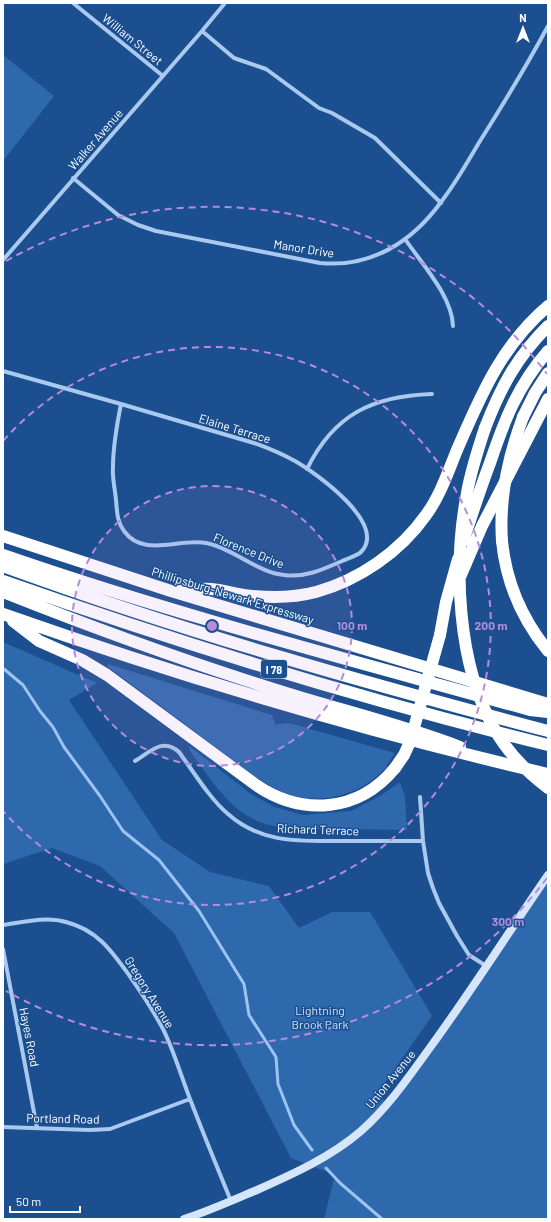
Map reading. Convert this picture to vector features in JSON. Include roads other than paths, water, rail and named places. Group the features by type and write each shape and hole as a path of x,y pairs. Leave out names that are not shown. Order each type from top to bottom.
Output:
{"highway":[{"path":"171,591 211,588 245,595 282,597 316,592 365,571 391,552 415,529 434,502 481,397 499,362 521,333 548,306"},
{"path":"548,326 532,342 510,373 495,403 485,428 469,481 461,538 460,596 466,644 471,667 485,710 506,747 526,770 548,788"},
{"path":"440,635 446,602 455,568 504,421 523,383 548,350"},
{"path":"548,373 530,401 523,417 512,452 504,488 501,521 502,541 506,564 515,596 531,627 548,651"},
{"path":"3,614 39,641 82,660 107,676 256,785 278,798 294,803 326,805 357,797 372,789 384,779 395,768 404,755 410,742 440,635 463,568 480,531 548,399"},
{"name":"Phillipsburg-Newark Expressway","path":"3,536 171,591 548,704"},
{"path":"3,555 132,597 255,634 530,710 548,712"},
{"name":"I 78","path":"3,566 117,606 243,645 548,731"},
{"name":"I 78","path":"3,581 151,631 300,677 446,719 548,745"},
{"path":"3,592 160,651 287,694 423,733 510,765"},
{"path":"3,614 132,658 253,696 406,739 548,774"}],"street":[{"name":"William Street","path":"72,3 163,76"},
{"name":"Walker Avenue","path":"3,260 225,3"},
{"name":"Manor Drive","path":"74,178 118,215 138,225 156,231 320,263 334,264 359,262 385,252 405,239 417,229 441,203 510,94 548,26"},
{"path":"202,31 234,58 266,69 319,108 332,113 375,138 441,203"},
{"path":"405,239 446,297 450,308 453,326"},
{"name":"Elaine Terrace","path":"3,371 254,443 276,451 307,469 333,488 350,505 364,522 368,534 366,544 361,553 319,571"},
{"path":"307,469 327,436 356,412 379,401 391,398 404,395 432,394"},
{"name":"Florence Drive","path":"121,404 116,427 113,468 119,524 133,540 139,544 153,546 188,542 206,543 221,548 271,572 284,575 300,575 319,571"},
{"name":"Richard Terrace","path":"135,761 160,745 172,746 179,752 216,802 227,813 248,828 270,837 296,841 423,841"},
{"path":"420,797 423,841 428,873 439,903 469,955 486,966"},
{"name":"Union Avenue","path":"186,1219 231,1201 314,1163 342,1146 361,1131 398,1091 448,1022 548,875"},
{"name":"Gregory Avenue","path":"3,925 40,920 58,920 66,922 82,928 104,942 116,956 146,1000 163,1029 231,1201"},
{"name":"Hayes Road","path":"3,949 37,1128"},
{"name":"Portland Road","path":"3,1127 90,1130 110,1129 190,1099"}],"waterway":[{"path":"4,669 23,685 40,711 53,727 64,747 100,796 123,831 159,860 199,911 244,984 249,1015 276,1057 278,1084 294,1125 312,1150"},
{"path":"326,1168 340,1183 382,1219"}],"park label":[{"name":"Lightning Brook Park","path":"320,1017"}]}
